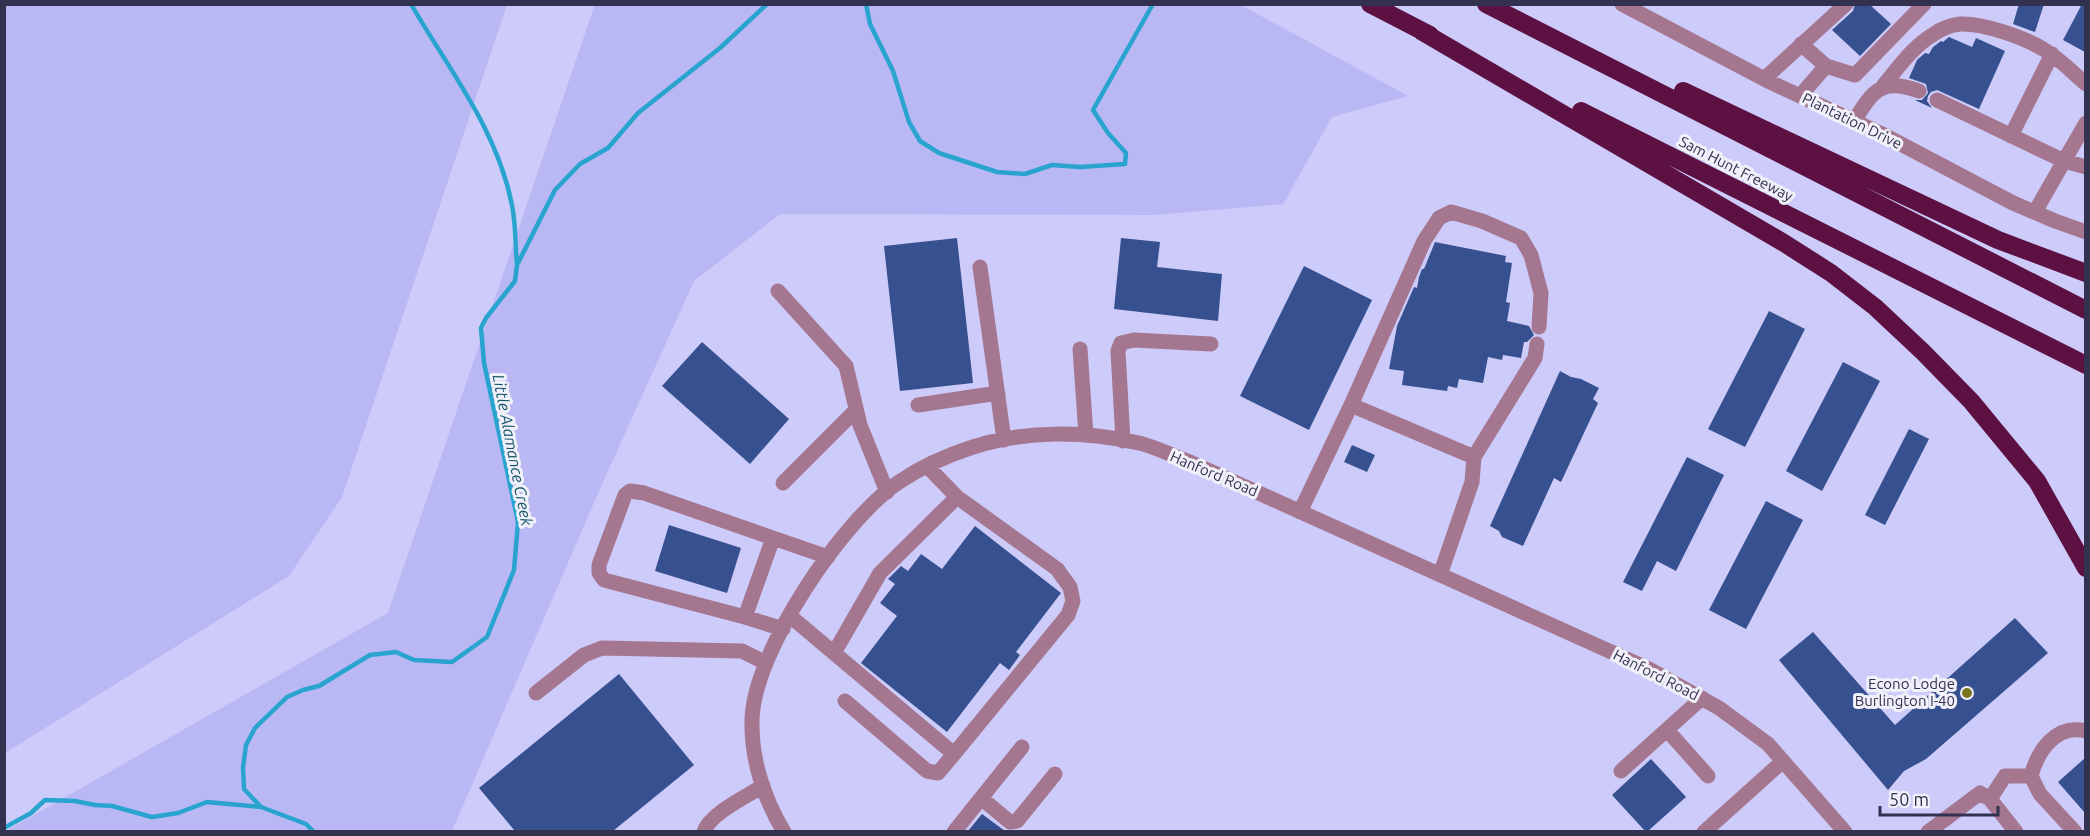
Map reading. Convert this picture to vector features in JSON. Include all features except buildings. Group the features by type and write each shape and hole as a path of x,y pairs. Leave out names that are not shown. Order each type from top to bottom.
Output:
{"highway":[{"name":"Sam Hunt Freeway","path":"1370,4 2085,365"},
{"path":"1486,4 2085,310"},
{"path":"1498,4 1998,240 2085,273"},
{"path":"1421,30 1784,243 1831,273 1875,307 1971,401 2016,454 2037,482 2085,568"}],"street":[{"name":"Plantation Drive","path":"1622,4 1764,79 1854,121 2035,212 2085,232"},
{"path":"1764,79 1846,4"},
{"path":"1802,44 1826,66 1855,75 1924,4"},
{"path":"1854,121 1871,94 1883,86 1906,57 1927,38 1959,24 1986,27 2048,52 2085,84"},
{"path":"2006,134 2048,52"},
{"path":"1800,96 1826,66"},
{"path":"1883,86 1902,86 1919,91"},
{"path":"1937,100 2006,134 2085,167"},
{"path":"2035,212 2085,123"},
{"path":"1300,512 1351,405 1424,241 1439,218 1451,212 1482,221 1521,238 1531,255 1541,293 1539,327"},
{"path":"980,267 1004,440"},
{"path":"778,291 846,366 855,411 887,492"},
{"path":"1123,441 1118,351 1121,343 1134,340 1211,344"},
{"path":"1440,575 1472,482 1474,457 1535,358 1537,344"},
{"path":"1080,349 1086,435"},
{"path":"918,405 998,393"},
{"path":"1351,405 1474,457"},
{"path":"783,483 855,411"},
{"name":"Hanford Road","path":"784,831 771,810 756,765 752,719 760,676 786,622 845,532 898,482 927,466 973,447 1030,434 1086,435 1123,441 1140,444 1190,462 1649,669 1719,708 1768,744 1845,831"},
{"path":"845,702 927,771 939,773 1068,615 1072,601 1070,587 1057,569 957,496 927,466"},
{"path":"828,557 644,493 630,491 625,495 599,565 599,573 604,580 745,617 786,622 834,653 954,754"},
{"path":"834,653 880,573 957,496"},
{"path":"745,617 773,538"},
{"path":"536,693 584,655 602,648 741,651 766,663"},
{"path":"1621,771 1702,698"},
{"path":"2075,831 2040,795 2031,776 2035,760 2042,748 2060,732 2074,729 2085,731"},
{"path":"1667,730 1708,776"},
{"path":"954,831 1022,747"},
{"path":"1704,831 1783,760"},
{"path":"981,798 1010,822 1017,821 1055,774"},
{"path":"1990,799 2005,776 2031,776"},
{"path":"704,831 706,825 718,814 763,786"},
{"path":"1928,831 1980,793 1990,799 2016,831"}],"shaded area":[{"path":"5,4 507,5 342,497 289,576 5,753"},
{"path":"595,4 1241,5 1408,96 1332,117 1283,204 1156,215 780,214 694,281 599,491 452,831 6,831 388,613"}],"waterway":[{"path":"411,4 470,101 495,151 512,205 517,265"},
{"name":"Little Alamance Creek","path":"314,832 306,824 261,807 244,789 243,768 246,745 255,728 287,697 319,686 370,655 396,652 414,660 452,662 487,637 514,570 518,522 484,363 481,328 486,318 515,281 517,265 555,190 580,164 608,148 638,113 720,48 767,4"},
{"name":"Little Alamance Creek","path":"866,4 870,24 893,71 909,122 920,141 939,153 997,172 1025,174 1052,165 1080,167 1125,164 1126,153 1108,133 1093,110 1153,4"},
{"path":"4,828 31,813 45,800 112,806 152,817 178,813 207,802 261,807"}],"place":[{"name":"Econo Lodge Burlington I-40","path":"1967,693"}]}
